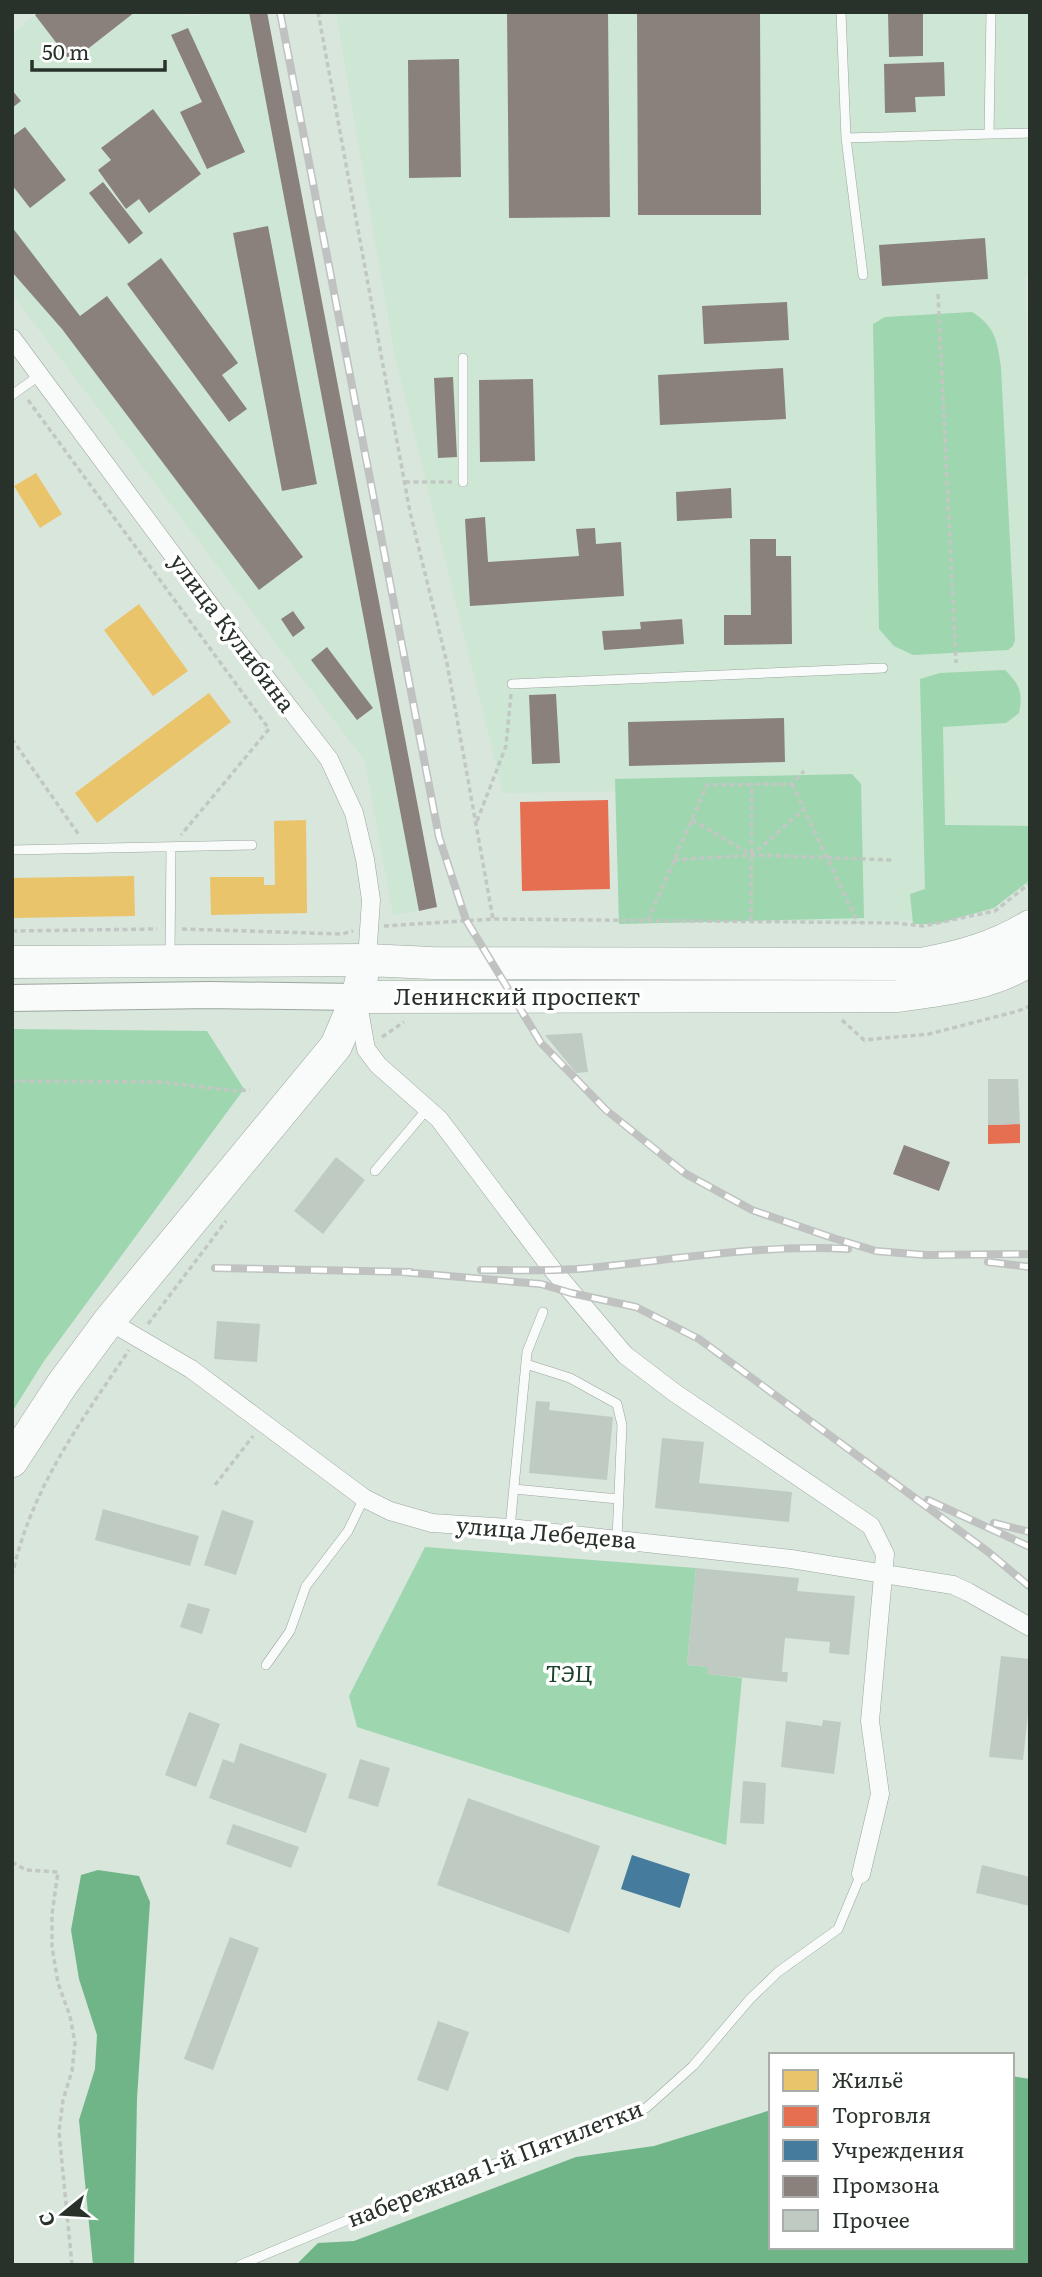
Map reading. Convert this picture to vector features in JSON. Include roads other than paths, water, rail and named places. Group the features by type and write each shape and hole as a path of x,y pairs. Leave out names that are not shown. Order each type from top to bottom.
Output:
{"highway":[{"name":"Ленинский проспект","path":"12,962 367,960 432,963 921,964 1021,948"},
{"name":"Ленинский проспект","path":"357,997 897,996 969,986 1021,948"},
{"path":"12,1461 109,1321 336,1046 357,997 367,960"}],"main road":[{"name":"Ленинский проспект","path":"12,998 209,995 357,997"}],"street":[{"name":"улица Кулибина","path":"12,338 224,624 329,759 354,813 363,848 371,900 367,960"},
{"path":"357,997 366,1049 378,1065 439,1119 565,1285 625,1355 675,1393 871,1526 884,1554 870,1721 880,1794 861,1874"},
{"name":"улица Лебедева","path":"109,1321 191,1369 364,1498 390,1511 432,1523 617,1538 884,1573 953,1586 1030,1627"}],"lane":[{"path":"841,12 846,138 863,275"},
{"path":"989,134 991,12"},
{"path":"846,138 1030,133"},
{"path":"463,358 463,482"},
{"path":"16,392 40,375"},
{"path":"512,684 883,668"},
{"path":"12,850 252,845"},
{"path":"170,961 171,847"},
{"path":"376,1171 428,1108"},
{"path":"510,1528 527,1352 543,1312"},
{"path":"526,1364 570,1378 617,1404 622,1425 617,1538"},
{"path":"514,1489 618,1499"},
{"path":"266,1665 290,1631 306,1586 348,1531 364,1498"},
{"name":"набережная 1-й Пятилетки","path":"240,2265 386,2204 646,2108 693,2066 750,1999 778,1972 838,1929 861,1874"}],"railway":[{"path":"280,12 439,837 466,920 541,1043 606,1110 686,1174 752,1210 876,1251 926,1255 1030,1254"},
{"path":"481,1270 577,1269 746,1251 848,1249"},
{"path":"988,1262 1030,1267"},
{"path":"215,1268 411,1272"},
{"path":"402,1272 541,1284 636,1307 699,1339 987,1551 1030,1587"},
{"path":"928,1500 1030,1547"},
{"path":"994,1523 1030,1532"}],"park label":[{"name":"ТЭЦ","path":"569,1674"}]}
